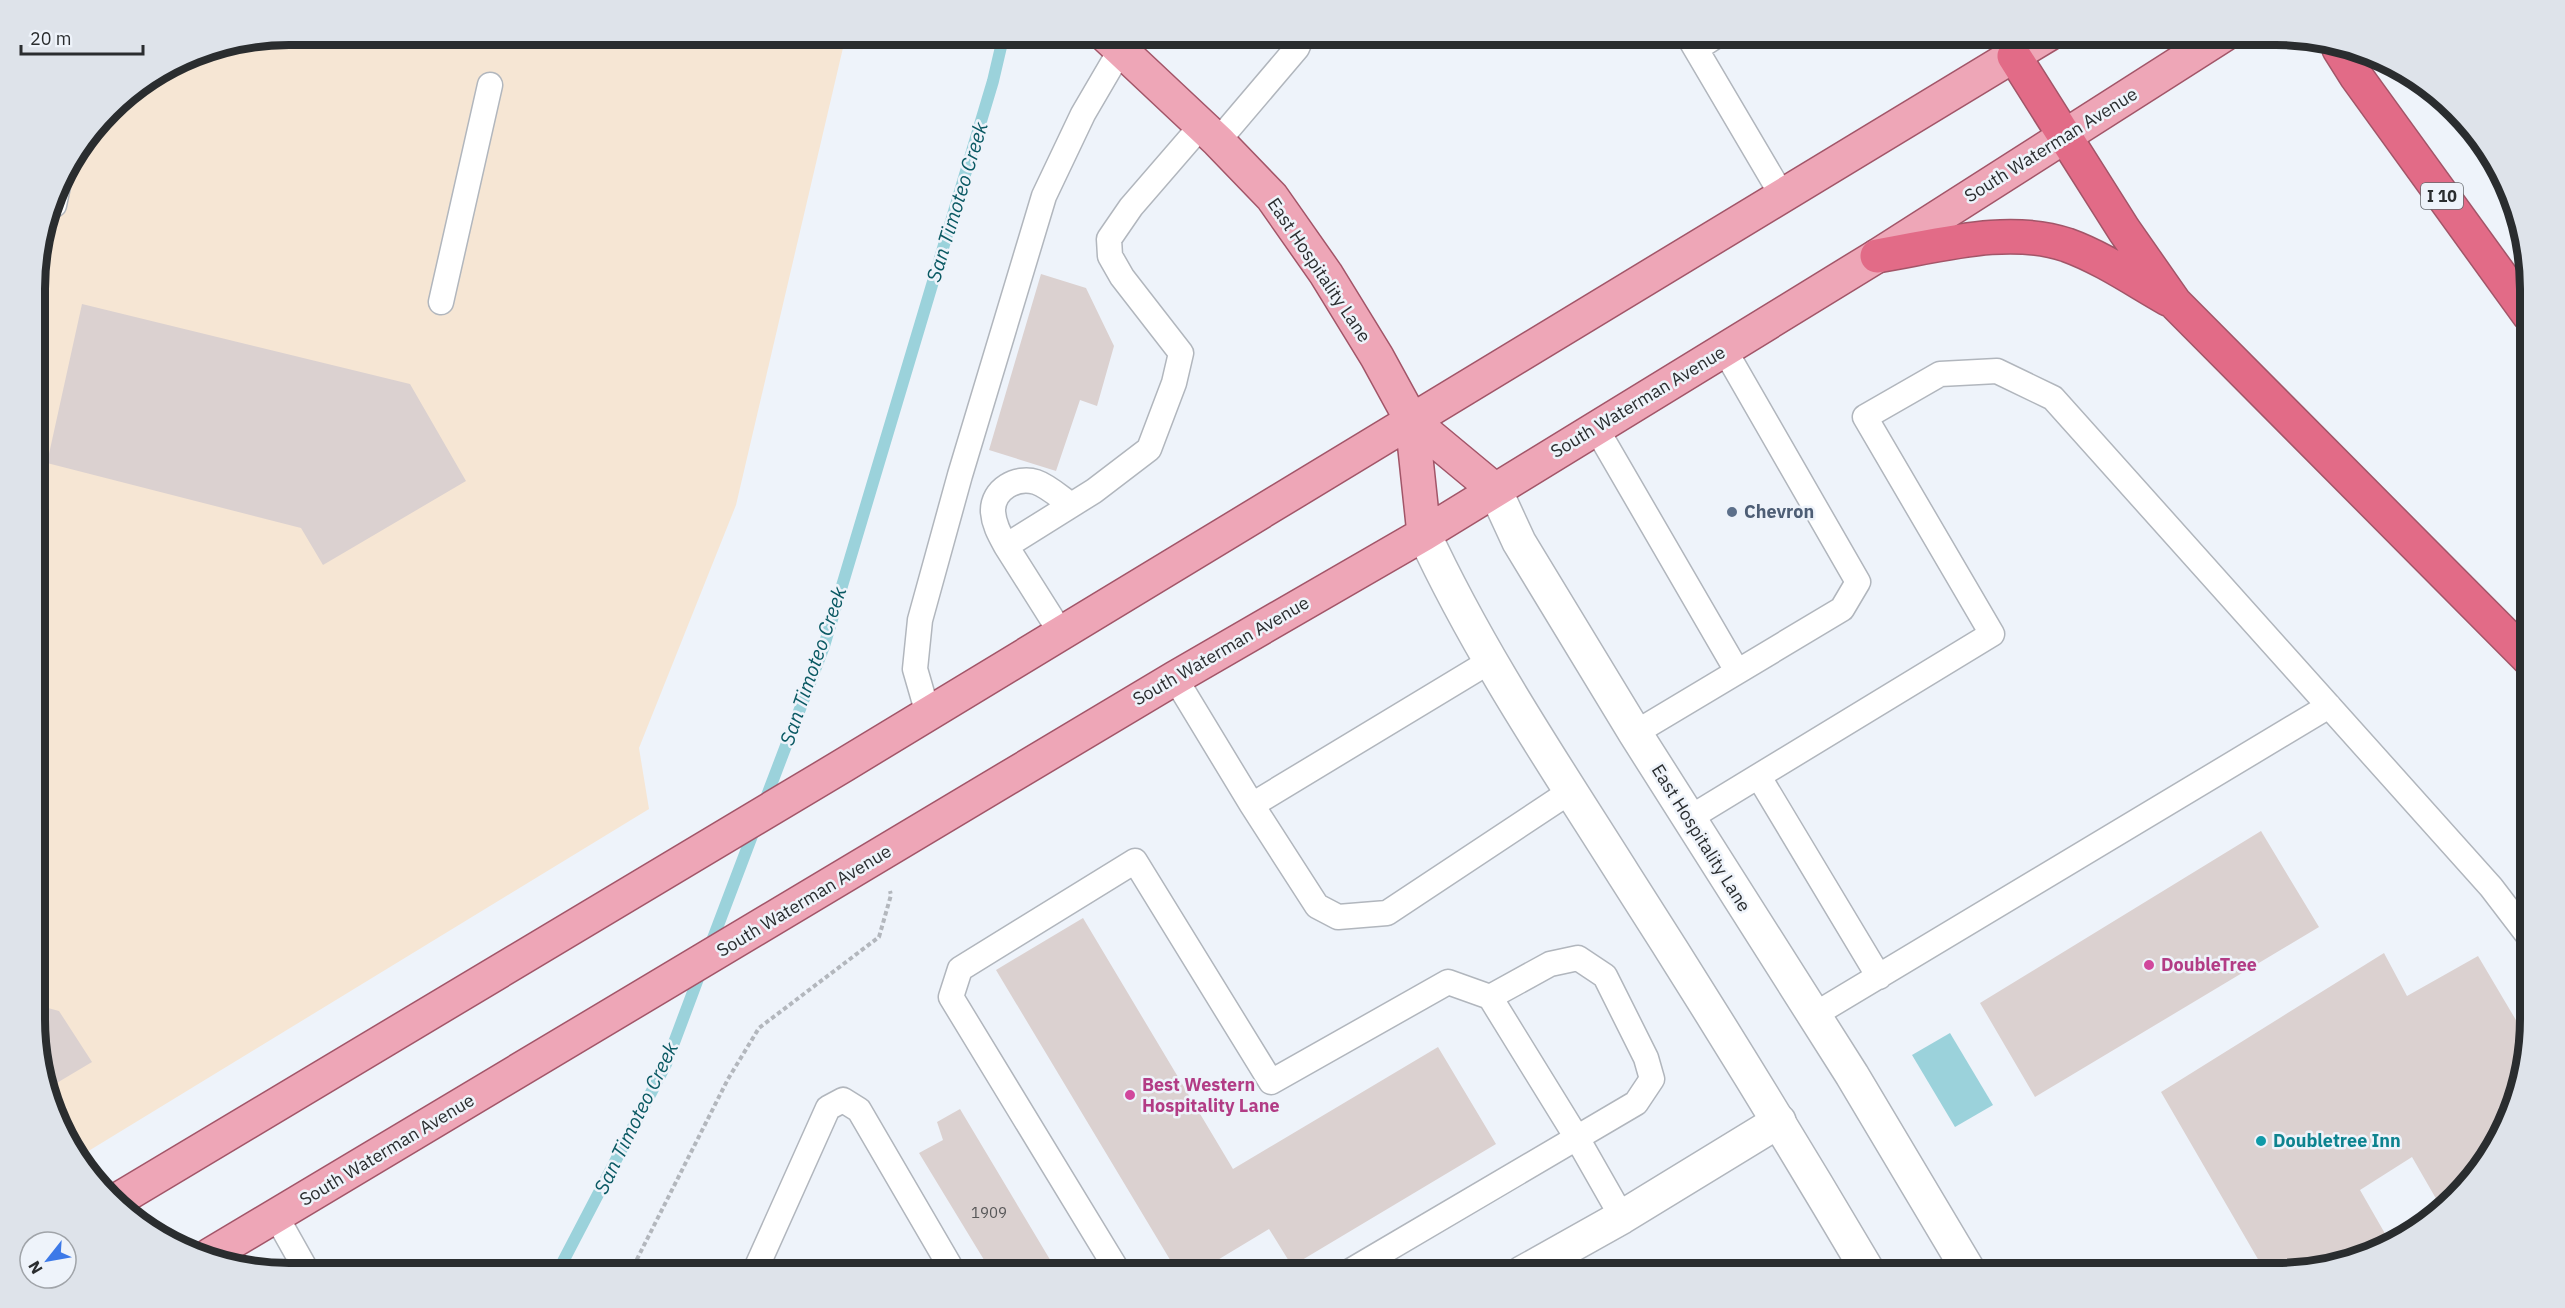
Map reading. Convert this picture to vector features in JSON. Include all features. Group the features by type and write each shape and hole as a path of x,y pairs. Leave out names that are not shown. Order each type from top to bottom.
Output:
{"highway":[{"name":"I 10","path":"2342,54 2520,303"},
{"path":"2014,56 2124,230 2175,303 2520,650"},
{"path":"1877,256 1974,240 2022,236 2066,245 2101,261 2175,303"}],"main road":[{"name":"East Hospitality Lane","path":"1115,45 1209,133 1272,197 1326,274 1412,421 1495,490 1520,542 1635,733 1814,1014 1964,1263"},
{"path":"122,1197 844,765 2032,45"},
{"name":"South Waterman Avenue","path":"216,1252 1175,678 1424,534 1877,256 2208,45"},
{"name":"East Hospitality Lane","path":"1412,421 1424,534 1451,592 1571,791 1779,1121 1863,1263"},
{"path":"1540,1263 1622,1217 1779,1121"}],"lane":[{"path":"928,714 915,669 920,620 960,475 1044,196 1083,114 1111,45"},
{"path":"1006,546 1071,505 1149,449 1174,383 1181,353 1122,277 1110,256 1109,239 1131,207 1298,45"},
{"path":"1693,45 1783,197"},
{"path":"441,302 490,86"},
{"path":"1635,733 1842,609 1858,582 1724,349"},
{"path":"1688,819 1992,634 1865,417 1940,374 1997,371 2053,398 2491,887 2520,925"},
{"path":"1596,428 1737,671"},
{"path":"1061,633 996,528 993,509 998,496 1011,482 1026,480 1039,483 1071,505"},
{"path":"1252,805 1492,660"},
{"path":"1175,678 1317,906 1338,917 1387,913 1571,791"},
{"path":"1814,1014 2329,706"},
{"path":"1759,777 1879,977"},
{"path":"1113,1263 951,997 960,969 1136,861 1271,1082 1448,982 1490,997 1577,1138 1622,1217"},
{"path":"1364,1263 1636,1103 1652,1078 1646,1058 1605,976 1578,958 1550,964 1490,997"},
{"path":"758,1263 828,1108 843,1100 859,1110 948,1263"},
{"path":"276,1216 302,1263"}],"path":[{"path":"635,1263 728,1079 759,1028 879,937 891,895 880,854"}],"shaded area":[{"path":"289,45 844,45 736,505 639,748 649,809 85,1153 70,1127 53,1082 47,1051 45,1019 45,289 47,257 53,226 70,181 95,140 116,116 140,95 195,64 226,53 257,47"}],"water":[{"path":"1950,1033 1993,1105 1955,1127 1912,1055"}],"building":[{"path":"1041,274 1086,288 1114,346 1097,406 1080,400 1056,471 989,450"},
{"path":"82,304 410,384 466,481 323,565 301,528 47,463"},
{"name":"DoubleTree","path":"2261,831 2319,927 2035,1097 1980,1003"},
{"name":"Best Western Hospitality Lane","path":"1083,918 1233,1169 1438,1047 1496,1144 1297,1263 1290,1263 1269,1229 1213,1263 1172,1263 996,970"},
{"path":"2384,953 2407,996 2478,956 2520,1026 2518,1051 2507,1098 2495,1127 2479,1155 2460,1180 2438,1202 2412,1157 2360,1190 2387,1236 2339,1255 2308,1261 2260,1263 2161,1092"},
{"path":"45,1007 59,1011 92,1062 54,1085 47,1051"},
{"path":"960,1109 1052,1263 986,1263 919,1153 943,1140 937,1122"}],"waterway":[{"name":"San Timoteo Creek","path":"763,806 824,646 993,81 1001,45"},
{"name":"San Timoteo Creek","path":"709,949 756,825"},
{"name":"San Timoteo Creek","path":"562,1263 666,1064 702,968"}],"place":[{"name":"Chevron","path":"1732,512"},
{"name":"DoubleTree","path":"2149,965"},
{"name":"Best Western Hospitality Lane","path":"1130,1095"},
{"name":"Doubletree Inn","path":"2261,1141"}]}
